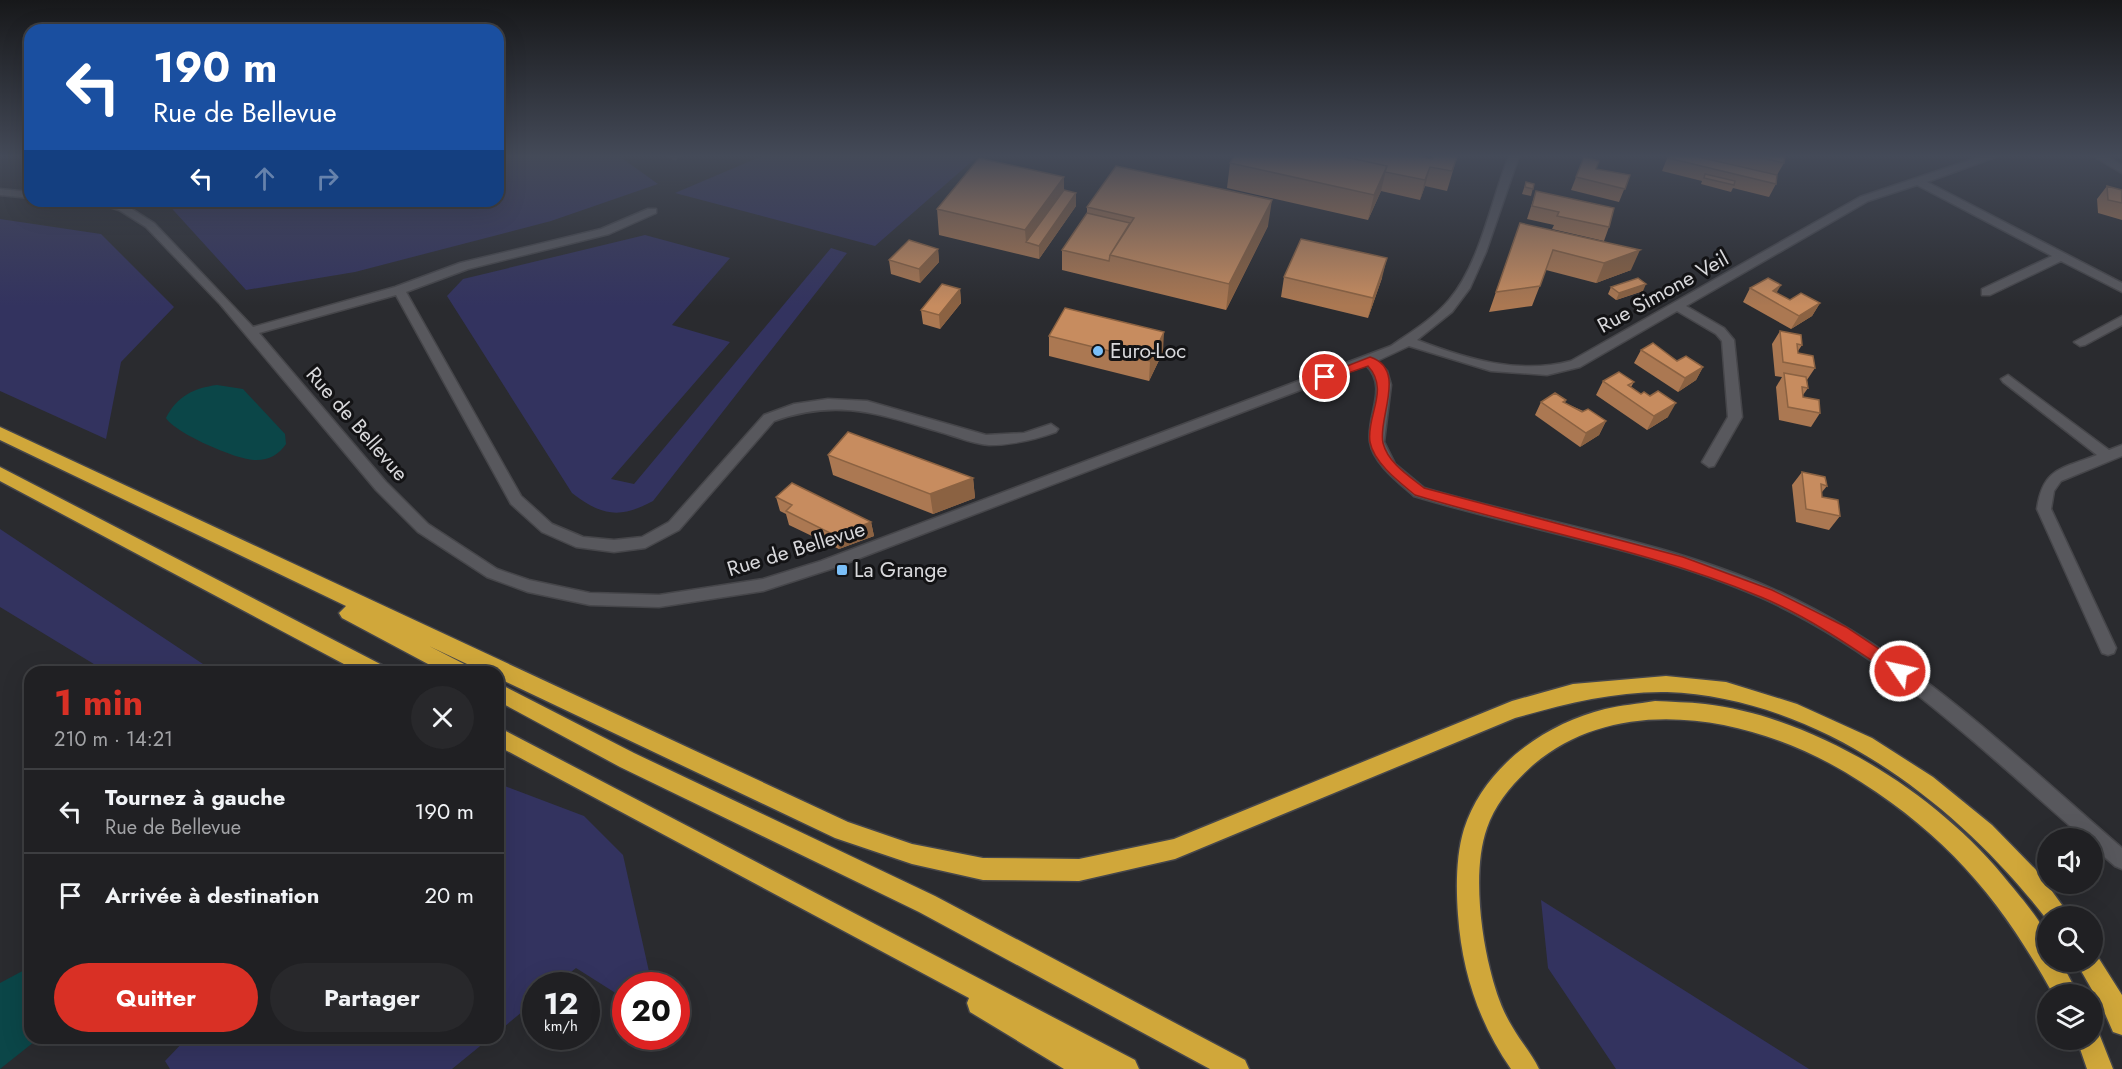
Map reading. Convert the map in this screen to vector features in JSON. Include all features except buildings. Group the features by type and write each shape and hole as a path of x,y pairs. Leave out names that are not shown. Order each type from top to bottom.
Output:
{"highway":[{"path":"0,433 137,500 491,666"},
{"path":"0,473 366,666"},
{"path":"137,500 450,666"},
{"path":"504,672 843,831 912,854 983,869 1079,870 1175,849 1512,710 1573,693 1666,684 1725,690 1790,710 1865,744 1925,784 1984,832 2030,880 2050,906"},
{"path":"504,694 627,760 927,904 1236,1069"},
{"path":"1526,1069 1496,1023 1475,962 1467,886 1476,826 1498,786 1534,750 1578,726 1633,712 1691,710 1748,721 1812,744 1871,775 1935,823 1989,876 2037,942"},
{"path":"504,739 1126,1069"},
{"path":"806,898 1087,1069"},
{"path":"2094,972 2121,1018"},
{"path":"2093,1050 2100,1069"}],"street":[{"name":"Rue de Bellevue","path":"119,207 150,225 224,301 381,486 423,528 492,573 528,586 590,599 659,601 763,585 826,565 1370,361 1407,341 1433,323 1456,300 1476,260 1496,206"},
{"name":"Rue Simone Veil","path":"1407,341 1430,350 1513,370 1546,372 1575,364 1852,206"},
{"path":"1965,206 2122,288"},
{"path":"249,332 399,290 464,266 605,232 652,211"},
{"path":"1986,292 2061,256"},
{"path":"399,290 516,500 547,528 581,543 614,546 645,542 674,526 768,418 794,409 828,404 867,406 986,440 1025,438 1052,429"},
{"path":"1677,306 1720,331 1728,340 1734,417 1709,462"},
{"path":"2080,342 2122,320"},
{"path":"1370,361 1380,371 1384,385 1377,442 1390,467 1419,492 1683,562 1767,594 1840,631 1900,671 2122,860"},
{"path":"2008,380 2115,453"},
{"path":"2108,648 2044,509 2047,490 2056,477 2115,453"}],"shaded area":[{"path":"595,206 551,221 355,272 246,290 170,207"},
{"path":"724,206 921,206 875,246"},
{"path":"0,219 101,234 174,307 121,362 106,439 0,391"},
{"path":"645,235 730,258 672,325 730,342 611,479 634,484 831,248 847,253 653,501 631,511 611,512 593,506 572,493 447,296 463,279"},
{"path":"0,529 206,666 97,666 0,607"},
{"path":"504,786 584,816 623,855 649,972 612,972 612,991 600,983 600,972 582,972 576,968 571,972 522,972 522,1012 504,1027"},
{"path":"1541,900 1809,1069 1616,1069 1548,968"},
{"path":"181,1044 483,1044 452,1069 170,1069 165,1061"}],"water":[{"path":"217,385 243,389 285,434 286,444 280,451 268,458 245,459 193,438 166,418 175,404 187,394"},
{"path":"24,970 24,1044 31,1044 0,1069 0,983"}],"place":[{"name":"Euro-Loc","path":"1098,351"},
{"name":"La Grange","path":"842,570"}],"route":[{"path":"1325,377 1370,361 1380,371 1384,385 1377,442 1390,467 1419,492 1683,562 1767,594 1840,631 1900,671"}]}
